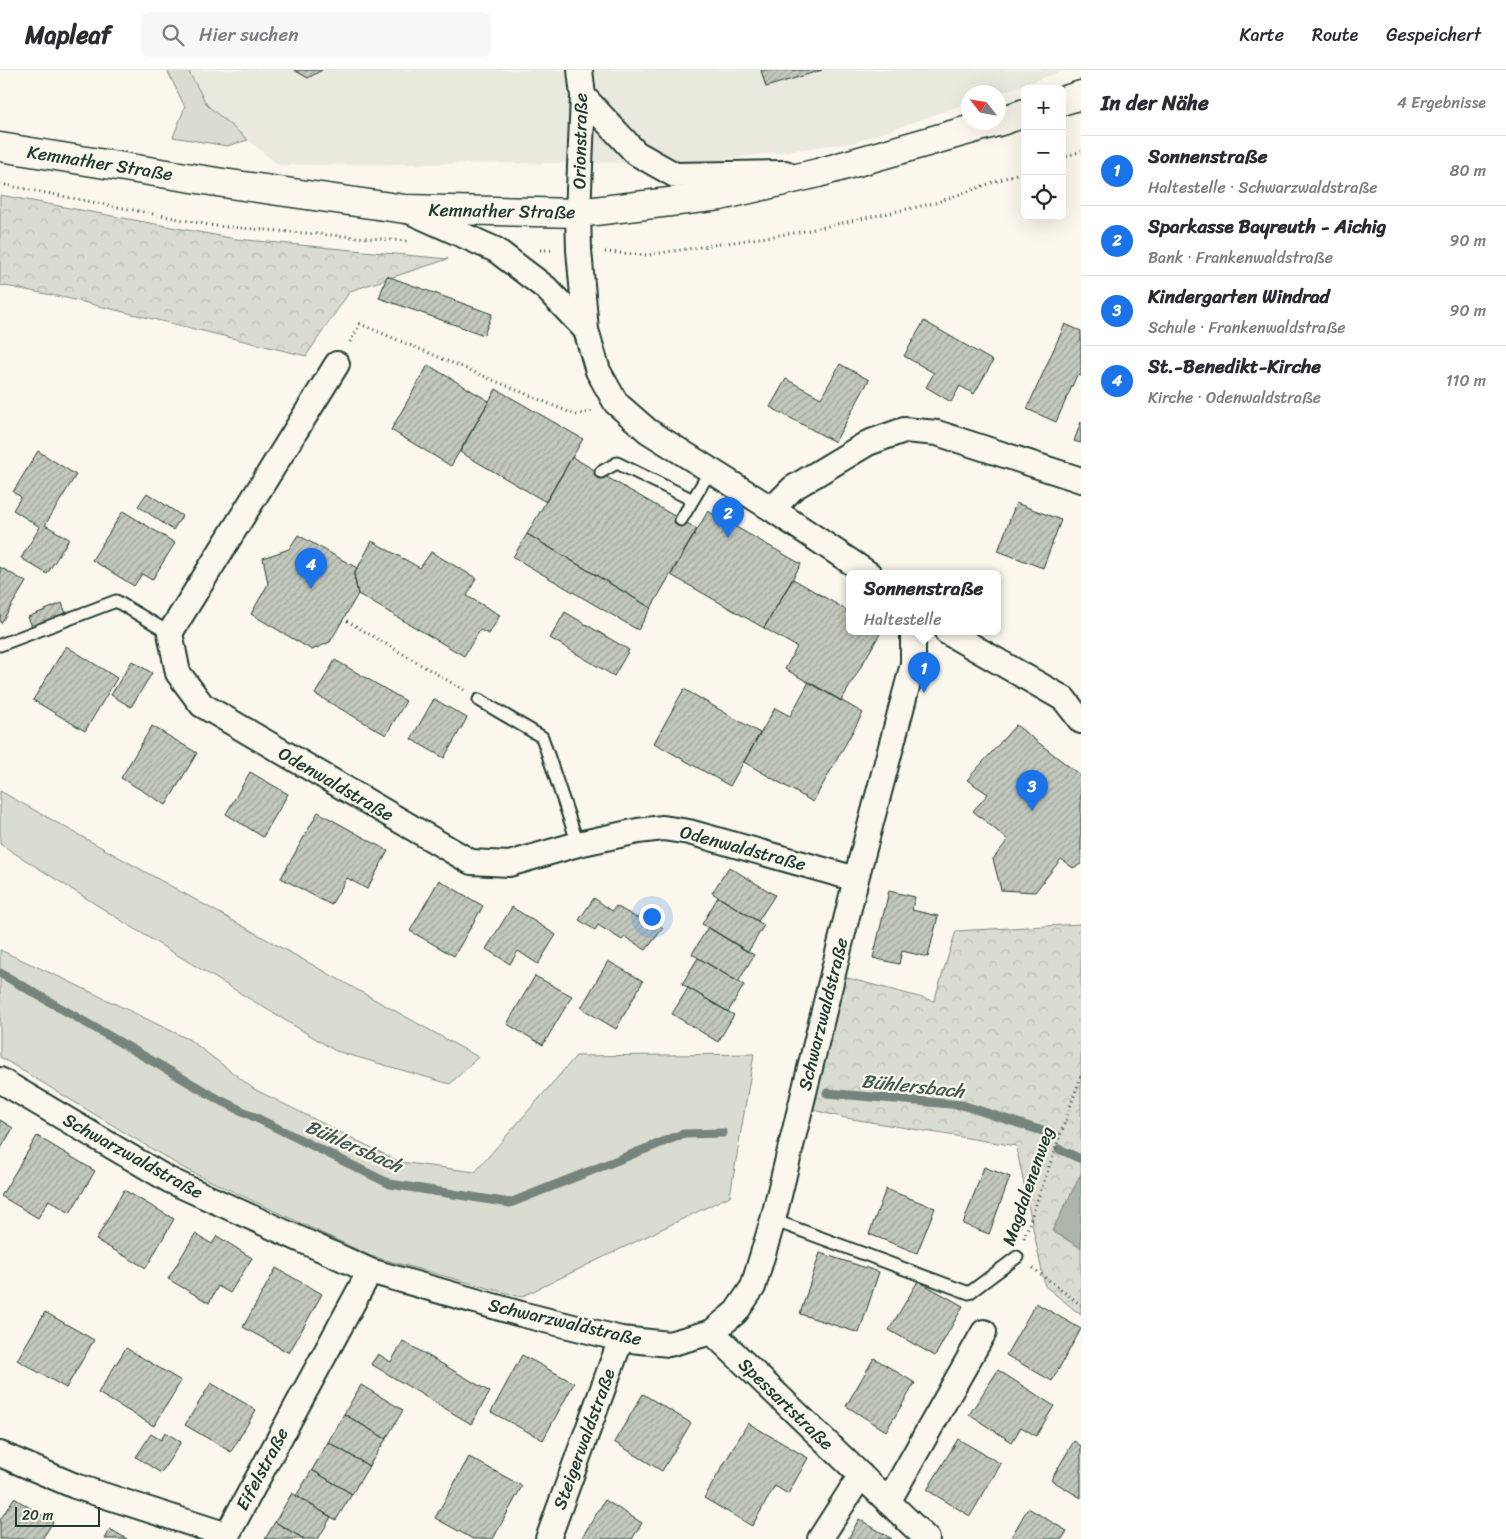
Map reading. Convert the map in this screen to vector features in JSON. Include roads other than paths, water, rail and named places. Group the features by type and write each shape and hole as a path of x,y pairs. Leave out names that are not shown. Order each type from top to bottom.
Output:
{"main road":[{"path":"1066,100 1081,95"},
{"name":"Kemnather Straße","path":"1006,119 1021,114"},
{"name":"Kemnather Straße","path":"0,147 223,183 405,209 578,213 720,196 818,173 970,130"}],"street":[{"name":"Orionstraße","path":"580,70 583,96 578,213 579,250 586,330 598,371 616,403 648,431 772,509 863,570"},
{"path":"583,96 636,153 675,175 818,173"},
{"path":"405,209 496,250 546,288 586,330"},
{"path":"170,633 337,364"},
{"path":"772,509 792,488 868,443 904,430 937,433 1081,480"},
{"name":"Odenwaldstraße","path":"170,633 178,673 202,706 471,862 509,864 578,844 638,831 663,828 689,832 856,879"},
{"name":"Schwarzwaldstraße","path":"0,1080 170,1180 370,1271 521,1314 621,1338 669,1344 712,1332 736,1312 753,1287 773,1220 856,879 913,664 913,635"},
{"path":"953,635 1072,699 1081,721"},
{"name":"Eifelstraße","path":"0,1454 75,1486 227,1534 370,1271"},
{"name":"Spessartstraße","path":"712,1332 927,1539"},
{"path":"888,1502 984,1332"},
{"name":"Steigerwaldstraße","path":"548,1539 621,1338"},
{"path":"820,1539 861,1476"}],"lane":[{"path":"601,472 617,463 693,500"},
{"path":"681,520 710,471"},
{"path":"0,645 116,601 170,633"},
{"path":"479,700 542,737 578,844"},
{"path":"773,1220 969,1293 1017,1257"}],"waterway":[{"name":"Bühlersbach","path":"0,973 218,1099 390,1184 510,1203 683,1134 723,1133"},
{"name":"Bühlersbach","path":"827,1093 962,1105 1052,1134"},
{"name":"Bühlersbach","path":"1059,1149 1081,1159"}],"place":[{"name":"Sparkasse Bayreuth - Aichig","path":"728,538"},
{"name":"St.-Benedikt-Kirche","path":"311,589"},
{"name":"Sonnenstraße","path":"924,693"},
{"name":"Kindergarten Windrad","path":"1032,811"}]}
